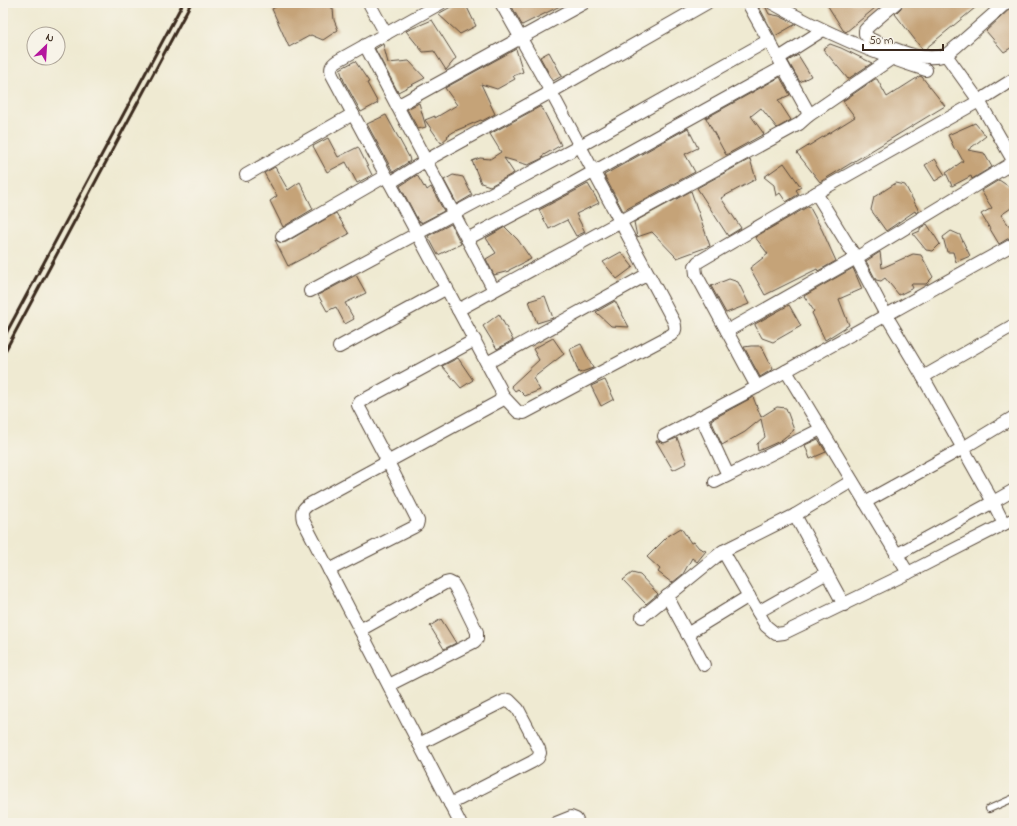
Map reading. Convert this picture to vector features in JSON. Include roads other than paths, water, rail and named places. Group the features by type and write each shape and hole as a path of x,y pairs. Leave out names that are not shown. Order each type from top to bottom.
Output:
{"street":[{"path":"369,3 386,34"},
{"path":"441,3 337,60 332,64 330,69 388,180 475,340 500,388 502,395 518,412 524,413 674,333 676,328 621,222 501,3"},
{"path":"397,106 584,3"},
{"path":"282,236 426,161 707,3"},
{"path":"748,3 807,110 808,116"},
{"path":"772,3 823,30 891,59 926,70"},
{"path":"896,3 869,26 865,30 865,34 870,39 917,56 928,58 946,55 1006,3"},
{"path":"467,240 594,172 781,63 823,30"},
{"path":"310,291 580,146 768,40"},
{"path":"365,45 494,290"},
{"path":"727,331 856,258 1014,162 979,101 946,55"},
{"path":"458,310 799,124 808,116 891,59"},
{"path":"757,387 696,274 695,266 703,258 979,101 1014,79"},
{"path":"246,175 353,114"},
{"path":"723,551 766,626 776,634 784,633 844,605 1009,522 993,502 923,377 886,315 856,258 816,193"},
{"path":"664,436 757,387 1014,244"},
{"path":"487,363 648,274"},
{"path":"339,347 447,288"},
{"path":"923,377 1014,326"},
{"path":"329,570 417,525 418,521 358,405 360,402 475,340"},
{"path":"786,371 908,574"},
{"path":"460,823 303,520 301,513 308,505 494,406 500,401 502,395"},
{"path":"701,417 728,475"},
{"path":"865,502 963,448 1014,417"},
{"path":"715,482 821,429"},
{"path":"642,617 723,551 795,515 852,481"},
{"path":"896,555 1014,490"},
{"path":"795,515 844,605"},
{"path":"758,612 827,573"},
{"path":"360,630 445,583 449,582 453,584 456,589 477,632 477,639 474,642 389,685"},
{"path":"667,596 704,665"},
{"path":"687,634 749,596"},
{"path":"419,744 504,701 509,700 518,709 540,753 538,758 450,804"},
{"path":"556,823 571,817 576,819 578,823"}],"lane":[{"path":"989,809 1014,798"}],"railway":[{"path":"3,339 183,3"},
{"path":"3,355 191,3"}]}
